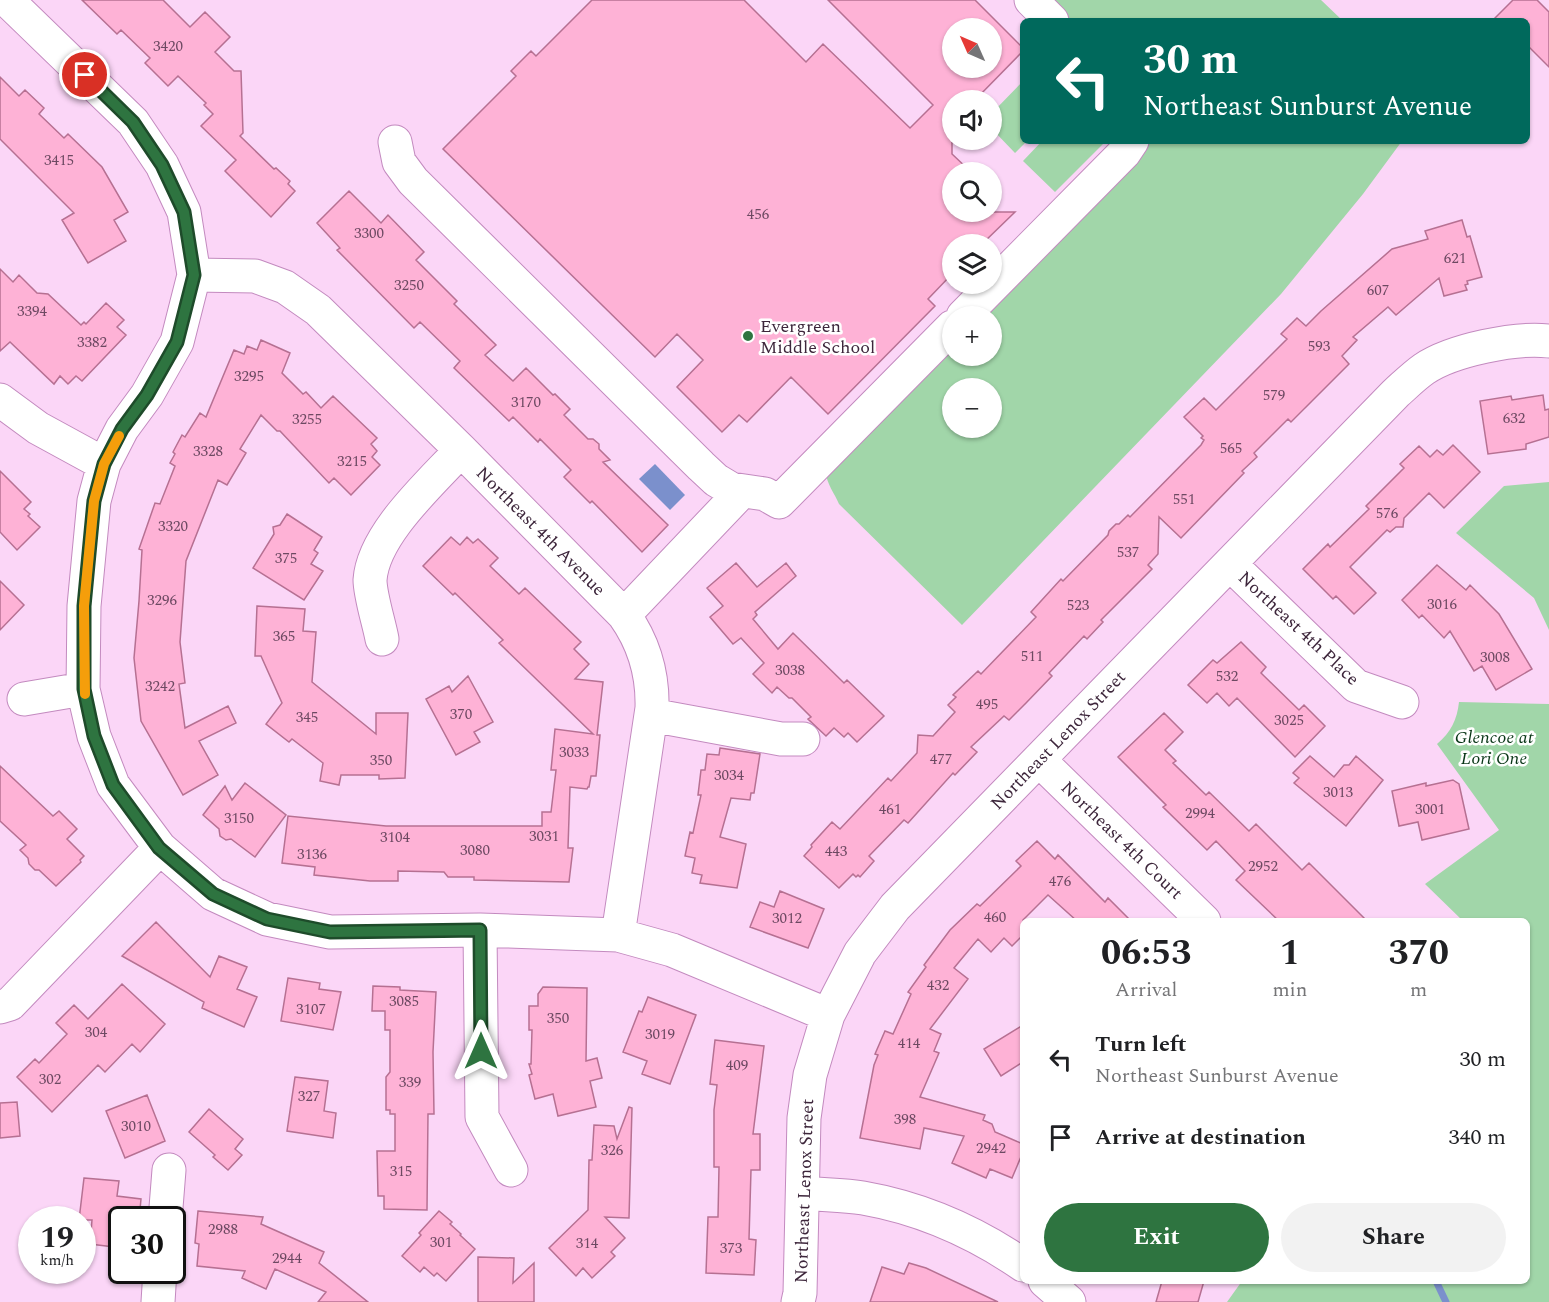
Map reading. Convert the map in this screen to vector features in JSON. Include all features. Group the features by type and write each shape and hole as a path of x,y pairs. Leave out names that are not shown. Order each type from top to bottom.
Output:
{"street":[{"path":"7,0 133,122 162,165 184,212 194,275 177,342 147,395 122,429 104,464 94,501 84,606 84,689 94,736 113,785 159,848 213,894 267,919 330,932 480,930 618,935 672,950 828,1015"},
{"path":"1031,0 1049,18"},
{"path":"395,142 399,162 413,182 723,486 765,494 779,502 942,337"},
{"path":"973,306 1124,153 1130,144"},
{"name":"Northeast 4th Avenue","path":"194,275 255,276 285,287 318,310 624,615 641,644 649,665 653,688 651,716 618,935"},
{"name":"Northeast Lenox Street","path":"798,1302 804,1118 810,1075 828,1015 860,952 895,907 1396,393 1426,368 1461,353 1511,341 1549,341"},
{"path":"0,400 38,428 104,464"},
{"path":"382,639 370,581 377,551 407,508 461,450"},
{"path":"624,615 742,491"},
{"name":"Northeast 4th Place","path":"1230,564 1356,686 1402,702"},
{"path":"24,699 84,689"},
{"path":"651,716 781,739 803,739"},
{"name":"Northeast 4th Court","path":"1040,760 1201,918"},
{"path":"0,1007 10,1004 159,848"},
{"path":"480,930 482,1117 511,1170"},
{"path":"166,1206 169,1170"},
{"path":"803,1193 863,1198 928,1214 1002,1251 1020,1263"},
{"path":"158,1302 159,1284"},
{"path":"1048,1284 1069,1302"}],"green space":[{"path":"1045,0 1321,0 1340,18 1063,18"},
{"path":"1020,84 1020,144 1024,144 1015,153 1002,139 1002,103"},
{"path":"1039,144 1103,144 1055,192 1023,161"},
{"path":"1142,144 1400,144 1363,194 1281,294 962,625 839,504 826,472 942,352 942,366 1002,366 1002,306 988,306 999,294 1002,294 1002,291"},
{"path":"1549,482 1549,630 1534,598 1456,533 1504,486"},
{"name":"Glencoe at Lori One","path":"1459,702 1549,704 1549,1302 1227,1302 1240,1284 1530,1284 1530,918 1460,918 1425,884 1499,830 1437,744 1446,735 1457,714"}],"water":[{"path":"655,464 685,495 670,510 639,479"}],"building":[{"path":"82,0 163,0 190,27 205,12 230,37 215,52 234,71 241,71 243,133 240,136 290,181 288,184 295,191 271,217 225,171 236,160 201,126 213,114 204,105 206,103 178,76 168,86 145,63 150,58 121,30 117,34"},
{"path":"592,0 744,0 806,62 823,44 910,128 933,105 828,0 975,0 993,18 942,18 942,78 997,78 985,90 942,90 942,150 952,150 952,154 960,162 942,162 942,222 1002,222 1002,212 1015,212 992,234 942,234 942,284 928,299 935,306 828,414 791,377 747,422 739,415 722,432 677,387 703,360 677,334 655,357 443,149 516,76 511,71 531,51 536,56"},
{"path":"1513,0 1537,0 1549,12 1549,67 1530,48 1530,18 1495,18"},
{"path":"1002,27 1020,45 1020,54 1002,72"},
{"path":"0,77 19,96 25,90 44,108 39,114 64,138 68,134 102,167 128,212 114,220 126,241 88,263 62,220 74,213 0,139"},
{"path":"349,191 381,223 388,215 424,252 416,260 457,301 454,304 496,345 485,355 513,381 526,368 553,395 555,394 570,409 564,415 588,439 593,439 599,444 599,449 610,460 603,462 668,525 642,552 592,501 590,503 564,477 571,470 540,439 538,442 513,417 509,421 454,368 460,361 420,322 414,328 337,250 340,248 317,223"},
{"path":"1462,220 1467,237 1470,236 1482,277 1467,281 1468,284 1465,285 1467,290 1444,296 1439,278 1396,315 1388,307 1353,337 1357,340 1342,356 1349,364 1291,422 1288,419 1254,453 1257,457 1242,471 1244,473 1181,538 1159,517 1158,554 1148,565 1152,569 1101,620 1103,622 1087,639 1084,636 1049,673 1052,676 1009,720 1004,716 971,747 977,752 955,775 953,773 908,823 904,820 869,856 874,861 860,877 853,874 839,888 804,856 832,822 840,829 888,778 891,781 917,753 918,735 933,736 955,712 948,705 956,697 953,695 978,671 981,674 1036,617 1031,612 1061,579 1063,581 1116,524 1128,515 1130,517 1201,445 1204,440 1201,438 1203,436 1184,417 1204,398 1216,410 1287,339 1281,334 1297,318 1306,326 1392,249 1428,239 1425,231"},
{"path":"0,269 13,282 19,275 37,293 48,294 81,325 84,322 86,324 106,303 124,320 117,327 126,335 82,381 76,376 68,384 60,376 54,384 10,342 0,351"},
{"path":"261,340 290,353 282,373 303,394 306,392 321,408 333,396 377,438 371,444 377,451 372,457 380,465 351,495 334,478 329,483 280,431 277,431 261,415 240,449 246,453 227,485 218,480 186,561 180,642 185,683 179,684 185,728 228,706 236,723 199,741 218,775 183,795 141,721 134,658 142,550 139,549 155,503 160,504 175,466 170,463 182,435 185,437 200,413 206,417 234,350 244,354 247,346 257,350"},
{"path":"1543,395 1545,410 1549,409 1549,437 1526,444 1526,449 1488,454 1480,401 1511,396 1512,400"},
{"path":"1453,445 1480,472 1444,508 1429,493 1404,518 1403,527 1396,527 1390,532 1387,530 1350,567 1376,593 1354,614 1336,596 1333,599 1303,569 1328,544 1330,547 1369,509 1366,506 1404,468 1400,464 1419,446 1430,457 1437,450 1443,455"},
{"path":"0,471 31,502 24,509 40,527 17,550 0,532"},
{"path":"287,514 322,537 314,550 318,553 311,564 323,571 304,600 253,568 274,534 273,527 280,525"},
{"path":"451,537 460,545 467,537 473,543 478,539 498,558 490,566 519,594 525,588 581,642 574,649 589,664 575,679 603,682 597,735 600,735 596,776 591,776 587,789 570,787 568,848 573,848 569,882 474,880 474,877 448,877 444,872 398,871 398,881 370,881 314,875 315,867 282,863 288,816 386,826 542,826 542,812 551,812 556,770 551,770 555,729 593,734 499,643 503,640 455,593 453,595 423,566"},
{"path":"736,563 757,587 786,563 796,576 755,612 757,615 753,619 778,649 793,633 844,683 847,680 884,716 857,742 848,733 844,737 834,728 826,736 808,719 811,717 792,698 777,687 772,693 753,674 764,663 741,638 733,644 710,617 723,606 707,588"},
{"path":"1437,565 1466,590 1470,585 1499,614 1532,669 1496,690 1482,666 1474,671 1450,631 1444,638 1422,615 1419,618 1402,600"},
{"path":"0,581 24,605 0,630"},
{"path":"257,606 305,609 303,631 316,632 312,682 376,734 376,713 408,713 405,778 379,779 379,775 341,775 339,785 320,781 323,763 292,739 289,742 266,724 282,703 261,656 255,656"},
{"path":"1241,642 1266,667 1261,673 1299,710 1304,705 1325,726 1295,757 1237,698 1229,706 1217,693 1207,703 1188,685 1213,660 1217,663"},
{"path":"468,676 493,722 474,732 480,742 456,755 426,699 449,686 452,692"},
{"path":"1164,713 1183,732 1165,750 1176,761 1173,763 1206,795 1209,792 1249,831 1256,824 1302,870 1309,863 1364,918 1276,918 1236,880 1245,871 1216,841 1207,850 1163,807 1166,805 1118,757"},
{"path":"720,748 760,754 754,793 751,793 750,800 731,798 720,837 746,844 737,888 700,883 702,875 692,873 695,858 685,856 690,832 693,833 701,795 698,795 701,770 705,770 707,754 719,755"},
{"path":"1310,756 1334,777 1356,756 1383,780 1346,826 1294,783 1299,778 1293,773"},
{"path":"0,766 53,816 59,811 77,829 67,839 84,856 81,862 56,886 29,864 28,858 20,850 26,845 0,821"},
{"path":"1453,780 1459,784 1469,829 1422,840 1418,822 1399,826 1392,791 1426,783 1426,786"},
{"path":"245,783 286,815 255,857 231,839 226,840 220,836 219,829 203,815 225,786 232,800"},
{"path":"1037,841 1055,859 1058,855 1105,902 1108,898 1128,918 1074,918 1048,895 1025,918 1020,918 1020,938 1012,946 1004,938 991,952 978,939 954,968 968,979 930,1029 941,1034 934,1051 939,1053 920,1097 985,1115 983,1120 992,1124 995,1132 1020,1143 1020,1159 1012,1178 990,1169 986,1178 952,1163 964,1136 924,1128 920,1149 860,1138 878,1055 875,1054 885,1031 893,1034 911,994 908,992 926,967 924,965 950,930 977,904 980,906 1021,866 1016,861"},
{"path":"780,891 824,909 808,948 750,927 760,902 774,907"},
{"path":"156,922 210,977 219,956 247,967 237,989 257,997 244,1027 202,1008 204,1002 122,956"},
{"path":"288,978 320,983 319,989 341,992 333,1030 281,1021"},
{"path":"122,984 165,1024 140,1052 132,1044 105,1072 98,1065 52,1112 17,1077 35,1059 39,1063 67,1034 56,1023 74,1005 88,1019"},
{"path":"373,986 436,992 433,1052 434,1114 428,1114 427,1210 384,1209 384,1196 378,1196 377,1151 395,1151 395,1114 390,1114 390,1110 386,1110 386,1077 390,1072 390,1030 385,1030 385,1011 372,1011"},
{"path":"543,987 587,988 586,1061 597,1058 602,1078 590,1081 596,1107 558,1116 553,1094 535,1099 529,1075 532,1074 529,1064 531,1064 532,1030 529,1030 529,1006 538,1006 538,994"},
{"path":"648,997 696,1015 670,1084 642,1074 647,1061 623,1052 639,1011 642,1012"},
{"path":"1020,1027 1020,1064 1001,1076 984,1049"},
{"path":"715,1040 764,1046 753,1134 760,1134 760,1170 751,1170 749,1239 756,1240 754,1275 706,1273 708,1217 718,1217 719,1167 714,1167 714,1110 717,1085 710,1084"},
{"path":"295,1077 328,1081 324,1111 336,1113 333,1138 287,1131"},
{"path":"147,1095 165,1141 125,1158 106,1111"},
{"path":"17,1102 20,1136 0,1138 0,1103"},
{"path":"629,1107 632,1108 629,1218 605,1217 625,1238 611,1252 615,1256 592,1278 583,1268 576,1276 549,1248 588,1210 589,1160 592,1160 594,1125 614,1126 617,1139"},
{"path":"209,1109 243,1139 235,1149 242,1155 228,1170 189,1132"},
{"path":"84,1178 119,1181 117,1196 141,1199 140,1206 108,1206 108,1246 96,1245 96,1206 81,1206"},
{"path":"198,1211 263,1217 261,1224 324,1252 319,1263 368,1302 318,1302 326,1292 275,1269 266,1289 242,1278 245,1271 197,1266 199,1244 195,1243"},
{"path":"439,1211 452,1222 450,1224 475,1249 446,1281 437,1273 434,1276 424,1267 420,1272 402,1256"},
{"path":"478,1257 514,1258 513,1283 534,1263 534,1302 478,1302"},
{"path":"909,1263 926,1268 998,1302 870,1302 882,1267 904,1274"},
{"path":"1161,1284 1203,1284 1198,1302 1156,1302"}],"waterway":[{"path":"1437,1284 1446,1302"}],"slow traffic":[{"path":"85,694 84,606 94,501 104,464 119,436"}],"place":[{"name":"Evergreen Middle School","path":"748,336"}],"route":[{"path":"85,75 133,122 162,165 184,212 194,275 177,342 147,395 122,429 104,464 94,501 84,606 84,689 94,736 113,785 159,848 213,894 267,919 330,932 480,930 481,1051"}]}
